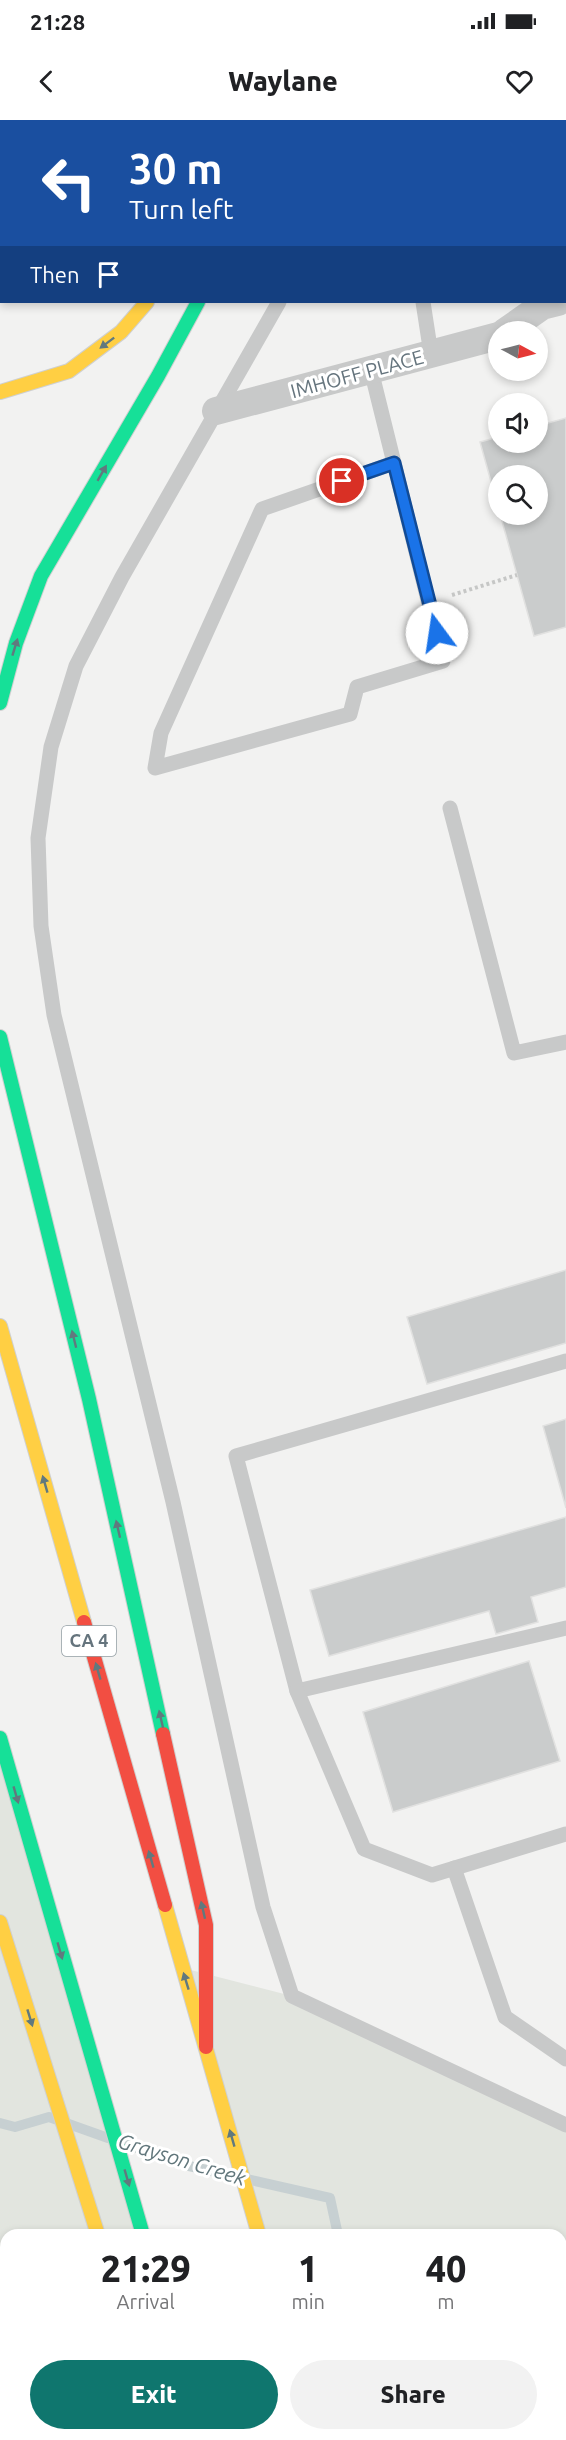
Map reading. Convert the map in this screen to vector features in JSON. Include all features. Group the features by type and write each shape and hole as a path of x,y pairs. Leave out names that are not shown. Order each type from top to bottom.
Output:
{"highway":[{"path":"0,392 69,371 121,332 146,303"},
{"path":"0,703 16,643 41,576 158,376 197,303"},
{"path":"0,1036 89,1399 207,1925 206,2047"},
{"name":"CA 4","path":"0,1326 257,2229"},
{"path":"0,1738 141,2229"},
{"path":"0,1922 96,2229"}],"street":[{"path":"522,321 551,303"},
{"name":"IMHOFF PLACE","path":"216,411 488,339"}],"lane":[{"path":"278,303 122,577 76,666 51,747 38,838 41,926 54,1015 170,1490 263,1907 292,1996 566,2125"},
{"path":"423,303 431,354"},
{"path":"370,370 394,463 429,602 443,661 357,687 350,714 155,768 161,733 262,509 394,463"},
{"path":"450,808 514,1053 566,1042"},
{"path":"566,1361 236,1456 297,1691 364,1849 432,1875 566,1834"},
{"path":"297,1691 566,1628"},
{"path":"454,1868 505,2018 566,2059"}],"path":[{"path":"429,602 517,575"}],"shaded area":[{"path":"0,1751 141,2229 0,2229"},
{"path":"183,1968 292,1996 566,2125 566,2229 255,2229"}],"building":[{"path":"566,418 566,627 534,636 503,525 548,525 548,465 488,465 488,471 480,442 488,440 488,453 548,453 548,423"},
{"path":"566,1270 566,1343 427,1384 407,1317"},
{"path":"566,1419 566,1508 543,1426"},
{"path":"566,1517 566,1587 531,1597 538,1622 496,1634 489,1611 329,1656 310,1590"},
{"path":"529,1661 560,1761 393,1812 363,1712"}],"waterway":[{"name":"Grayson Creek","path":"0,2123 15,2127 49,2117 108,2138"},
{"name":"Grayson Creek","path":"123,2143 189,2166 330,2198 337,2229"}],"traffic: fast":[{"path":"0,703 16,643 41,576 158,376 197,303"},
{"path":"0,1037 89,1399 163,1734"},
{"path":"0,1738 141,2229"}],"traffic: slow":[{"path":"0,392 69,371 121,332 146,303"},
{"path":"0,1326 84,1622"},
{"path":"165,1905 257,2229"},
{"path":"0,1922 96,2229"}],"traffic: jam":[{"path":"84,1622 165,1905"},
{"path":"163,1734 206,1925 206,2047"}],"route":[{"path":"342,481 394,463 437,633"}]}
